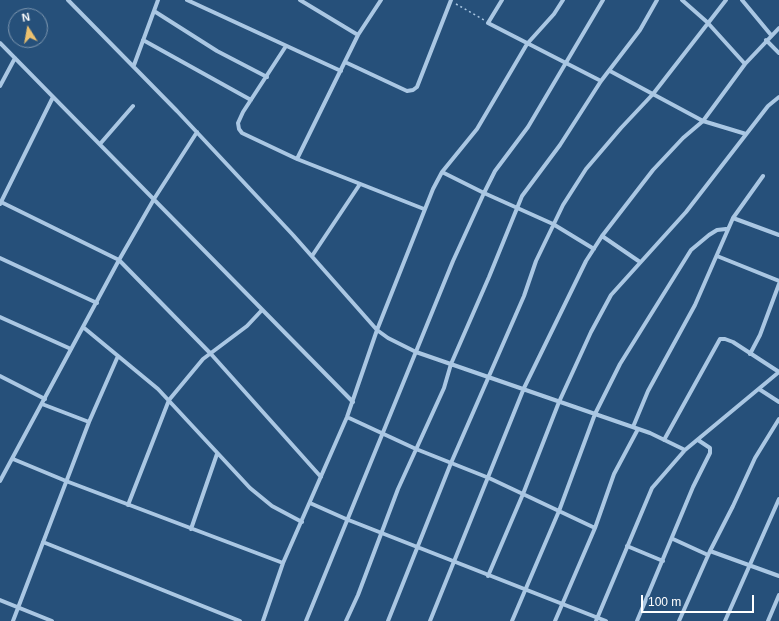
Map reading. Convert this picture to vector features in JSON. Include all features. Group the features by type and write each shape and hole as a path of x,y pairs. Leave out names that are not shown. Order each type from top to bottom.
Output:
{"street":[{"path":"68,0 134,65 197,132 312,256 377,330 395,342 416,352 524,388 633,427 686,450"},
{"path":"134,65 158,0"},
{"path":"187,0 341,71"},
{"path":"300,0 358,35"},
{"path":"297,159 358,35 381,0"},
{"path":"345,62 407,91 413,90 417,87 451,0"},
{"path":"502,0 488,23 565,64 601,81"},
{"path":"263,621 283,563 353,402 377,330 424,209 442,172 477,129 527,44 563,0"},
{"path":"306,621 453,261 484,193 495,171 528,126 603,0"},
{"path":"346,621 382,534 398,489 444,388 451,364 490,277 522,196 560,145 601,81 649,18 657,0"},
{"path":"682,0 707,22 745,64"},
{"path":"388,621 451,463 553,224 586,169 621,128 653,94 707,22 726,0"},
{"path":"742,0 771,35"},
{"path":"154,11 217,51 267,77"},
{"path":"430,621 489,478 524,388 586,261 602,236 654,170 683,138 703,121 745,64 766,40 779,28"},
{"path":"143,40 251,100"},
{"path":"766,40 779,53"},
{"path":"0,43 353,402"},
{"path":"286,46 238,123 239,129 242,133 297,159 424,209"},
{"path":"0,86 15,58"},
{"path":"610,71 703,121 746,134"},
{"path":"53,97 0,203 119,260 211,354 321,477"},
{"path":"488,576 560,402 591,332 610,295 686,212 768,106 779,97"},
{"path":"100,144 133,106"},
{"path":"0,481 119,260 154,199 197,132"},
{"path":"442,172 517,209 553,224 594,249"},
{"path":"633,427 648,390 695,305 717,256 726,229 732,218 763,176"},
{"path":"312,256 360,184"},
{"path":"732,218 779,235"},
{"path":"512,621 524,589 559,511 595,414 620,364 690,250 717,230 726,229"},
{"path":"602,236 640,262"},
{"path":"717,256 779,283 760,335 750,354"},
{"path":"0,258 96,303"},
{"path":"128,505 169,400 203,359 247,326 262,310"},
{"path":"0,317 71,349"},
{"path":"83,327 169,400 217,454 250,488 264,500 302,522"},
{"path":"597,619 652,488 686,450 779,372 728,340 720,339 664,440"},
{"path":"13,621 89,422 118,356"},
{"path":"0,376 45,399"},
{"path":"759,389 779,402"},
{"path":"42,404 89,422"},
{"path":"347,417 416,449 489,478 595,528"},
{"path":"679,621 709,553 755,458 779,419"},
{"path":"555,621 595,528 614,474 638,429"},
{"path":"637,621 710,453 710,448 698,440"},
{"path":"191,529 217,454"},
{"path":"13,459 128,505 283,563"},
{"path":"725,621 779,499"},
{"path":"310,503 346,520 597,619 606,621"},
{"path":"673,538 709,553 779,576"},
{"path":"43,542 240,621"},
{"path":"627,546 663,561"},
{"path":"768,621 779,595"},
{"path":"0,600 52,621"}],"path":[{"path":"451,0 488,23"}]}
